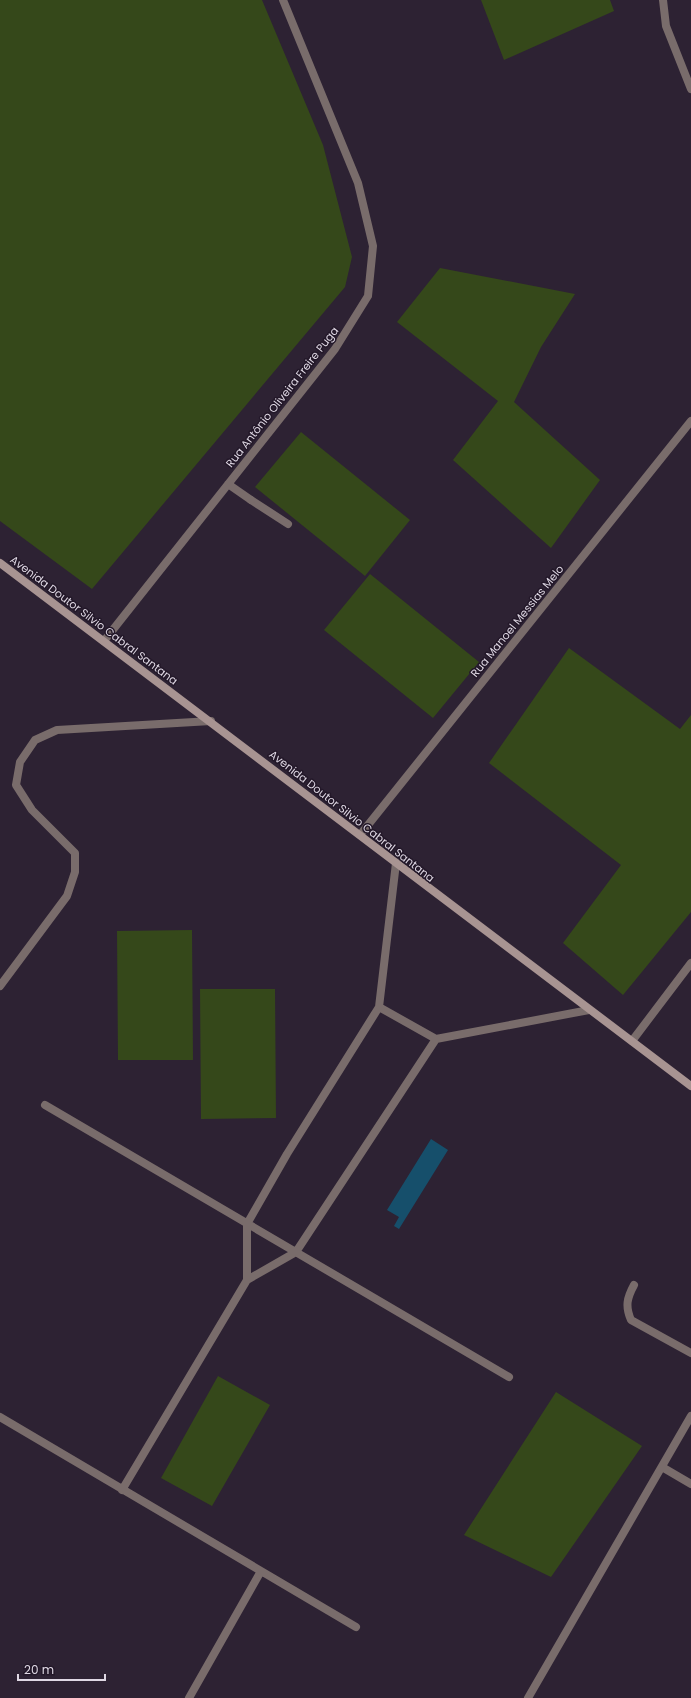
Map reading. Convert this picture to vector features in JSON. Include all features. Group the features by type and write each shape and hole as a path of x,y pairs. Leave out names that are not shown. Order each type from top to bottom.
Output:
{"street":[{"name":"Rua Antônio Oliveira Freire Puga","path":"104,641 335,349 368,296 373,246 358,183 283,0"},
{"path":"663,0 666,26 691,88"},
{"name":"Rua Manoel Messias Melo","path":"360,835 691,421"},
{"path":"228,484 288,524"},
{"name":"Avenida Doutor Silvio Cabral Santana","path":"0,564 210,721 396,864 691,1086"},
{"path":"0,986 67,896 75,872 75,853 32,810 16,785 20,762 36,740 57,730 210,721"},
{"path":"247,1280 247,1224 287,1154 379,1006 396,864"},
{"path":"632,1041 691,963"},
{"path":"379,1006 436,1039 589,1010"},
{"path":"122,1490 247,1280 296,1252 436,1039"},
{"path":"45,1106 509,1377"},
{"path":"634,1285 627,1298 627,1311 631,1320 691,1353"},
{"path":"528,1698 691,1416"},
{"path":"0,1417 356,1627"},
{"path":"662,1466 691,1484"},
{"path":"189,1698 261,1571"}],"green space":[{"path":"0,0 262,0 323,145 352,257 345,287 92,589 0,521"},
{"path":"481,0 610,0 614,11 504,60"},
{"path":"440,268 575,294 541,347 514,402 600,480 551,548 453,460 498,401 397,322"},
{"path":"301,432 410,520 365,576 255,487"},
{"path":"370,574 479,662 433,718 324,630"},
{"path":"569,648 680,729 691,715 691,912 623,995 563,943 621,865 489,763"},
{"path":"192,930 193,1060 118,1060 117,931"},
{"path":"200,989 275,989 276,1118 201,1119"},
{"path":"218,1376 270,1405 212,1506 161,1478"},
{"path":"556,1392 642,1446 551,1577 464,1535"}],"water":[{"path":"431,1139 448,1150 399,1229 394,1226 399,1217 387,1210"}]}
